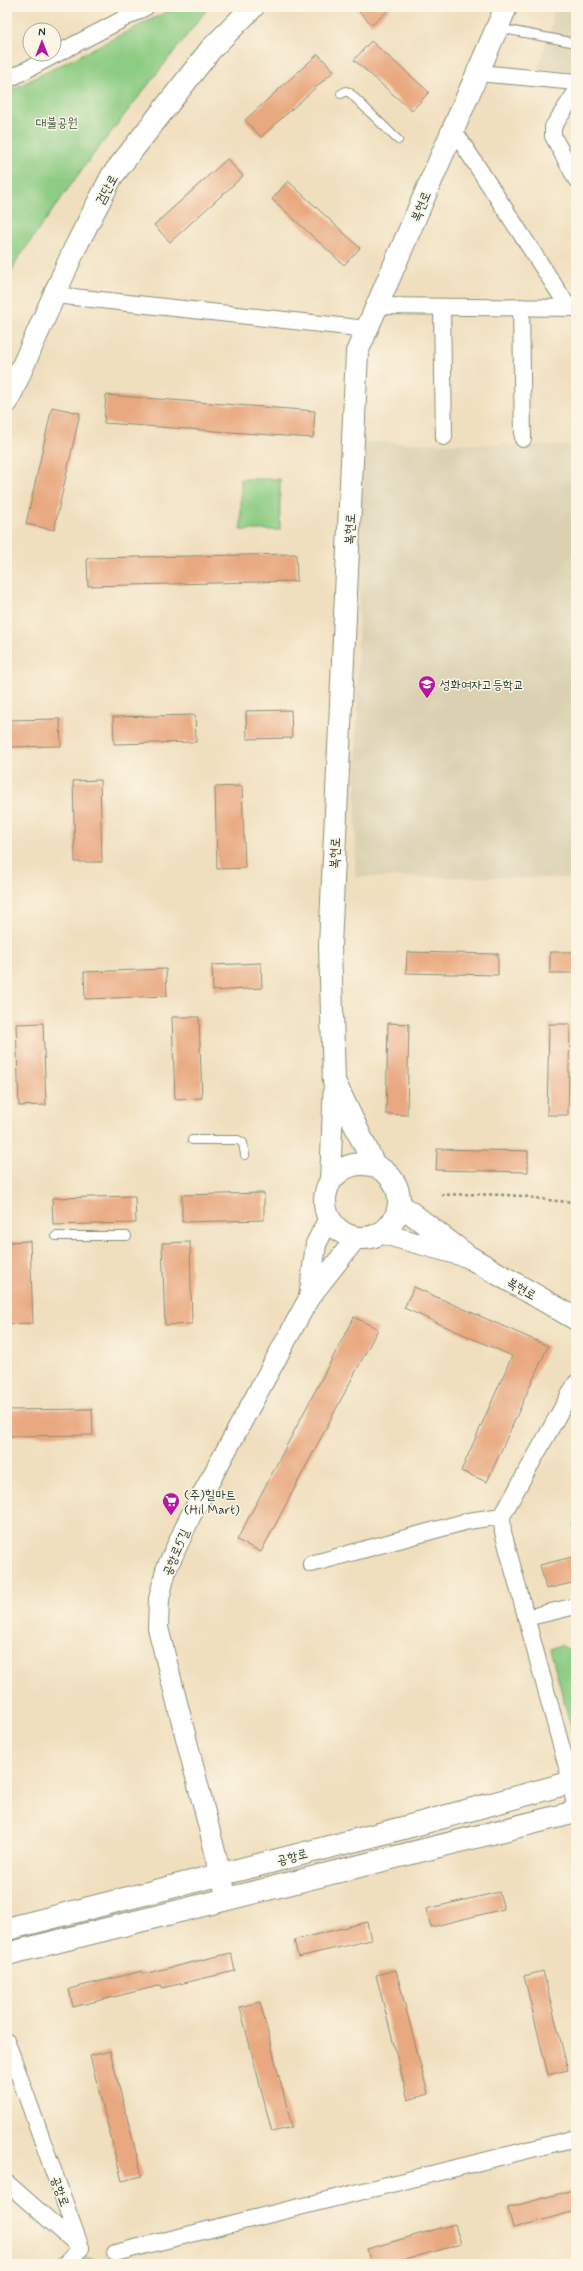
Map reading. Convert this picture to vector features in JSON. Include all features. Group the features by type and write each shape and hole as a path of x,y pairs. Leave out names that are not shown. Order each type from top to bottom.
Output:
{"main road":[{"name":"검단로","path":"7,402 75,248 112,176 211,49 253,7"},
{"name":"복현로","path":"334,1081 330,938 357,352 506,7"},
{"path":"334,1081 374,1165"},
{"path":"361,1163 374,1165 385,1171 394,1181 399,1192 399,1204 393,1220 380,1233 369,1237 357,1237 346,1234 336,1227 329,1218 325,1206 326,1194 330,1182 338,1172 349,1166 361,1163"},
{"name":"복현로","path":"399,1204 469,1257 576,1319"},
{"name":"공항로","path":"7,1929 403,1828 573,1782"},
{"name":"공항로","path":"7,1954 576,1813"}],"street":[{"path":"7,80 146,7"},
{"path":"478,73 576,82"},
{"path":"576,92 553,127 553,136 576,179"},
{"path":"453,129 572,308"},
{"path":"54,295 367,329"},
{"path":"376,306 572,308"},
{"path":"442,307 444,437"},
{"path":"521,307 523,440"},
{"path":"330,1182 334,1081"},
{"path":"309,1298 316,1244 329,1218"},
{"path":"380,1233 469,1257"},
{"path":"309,1298 357,1237"},
{"name":"공항로5길","path":"227,1899 158,1628 159,1599 166,1570 190,1517 309,1298"},
{"path":"576,1383 502,1516 503,1532 573,1782 576,1813"},
{"path":"311,1564 468,1521 502,1516"},
{"path":"526,1618 576,1606"},
{"name":"공항로","path":"7,2042 81,2248"},
{"path":"115,2253 576,2138"},
{"name":"공항로","path":"7,2183 81,2248"},
{"path":"65,2264 81,2248"}],"lane":[{"path":"497,28 576,43"},
{"path":"341,94 350,92 398,140"},
{"path":"192,1140 238,1140 243,1143 245,1155"},
{"path":"56,1236 127,1236"}],"path":[{"path":"441,1195 499,1194 545,1198 559,1203 576,1201"}],"shaded area":[{"path":"553,7 576,7 576,71 538,68 552,24"},
{"name":"성화여자고등학교","path":"361,442 576,446 576,878 355,877"}],"green space":[{"name":"대불공원","path":"176,7 209,7 83,168 17,260 7,281 7,92"},
{"path":"241,479 280,479 280,530 241,530"},
{"path":"560,1645 576,1653 576,1745 550,1649"},
{"path":"83,2256 108,2264 75,2264"}],"building":[{"path":"355,7 392,7 372,25"},
{"path":"371,41 429,92 412,111 354,60"},
{"path":"318,54 334,71 261,137 245,120"},
{"path":"227,159 243,176 170,242 154,225"},
{"path":"288,181 360,248 344,265 272,199"},
{"path":"106,395 315,411 313,438 104,423"},
{"path":"52,407 80,413 54,530 26,524"},
{"path":"296,554 297,581 88,586 87,558"},
{"path":"291,710 292,738 247,739 246,711"},
{"path":"195,715 196,742 114,744 113,717"},
{"path":"60,719 61,746 7,747 7,720"},
{"path":"100,780 102,862 75,862 73,781"},
{"path":"242,786 245,868 217,869 215,787"},
{"path":"407,952 498,954 498,975 406,973"},
{"path":"550,952 576,952 576,973 550,973"},
{"path":"261,963 262,988 213,991 212,965"},
{"path":"166,969 167,996 85,999 84,972"},
{"path":"172,1017 199,1017 202,1098 175,1099"},
{"path":"43,1023 46,1105 19,1106 16,1024"},
{"path":"388,1023 409,1024 407,1115 386,1114"},
{"path":"549,1024 570,1024 568,1115 547,1115"},
{"path":"437,1149 528,1151 528,1172 436,1170"},
{"path":"264,1193 264,1220 182,1222 182,1195"},
{"path":"135,1196 136,1223 53,1225 52,1198"},
{"path":"30,1241 33,1323 7,1324 7,1242"},
{"path":"190,1242 192,1324 165,1325 162,1243"},
{"path":"414,1287 548,1346 487,1482 461,1471 512,1356 404,1308"},
{"path":"354,1317 378,1329 261,1552 237,1540"},
{"path":"92,1409 93,1435 7,1436 7,1410"},
{"path":"576,1556 576,1582 546,1589 540,1565"},
{"path":"499,1892 504,1909 431,1927 426,1909"},
{"path":"367,1922 371,1940 298,1957 294,1940"},
{"path":"231,1953 235,1971 162,1988 162,1985 73,2007 69,1989 142,1971 143,1974"},
{"path":"396,1970 428,2094 408,2100 376,1975"},
{"path":"543,1971 568,2070 548,2075 524,1976"},
{"path":"260,2002 292,2127 272,2132 240,2007"},
{"path":"110,2051 142,2176 122,2181 90,2056"},
{"path":"576,2189 576,2211 513,2228 508,2208"},
{"path":"455,2224 461,2244 390,2264 371,2264 367,2249"}],"place":[{"name":"성화여자고등학교","path":"427,699"},
{"name":"(주)힐마트 (Hil Mart)","path":"171,1516"}]}
